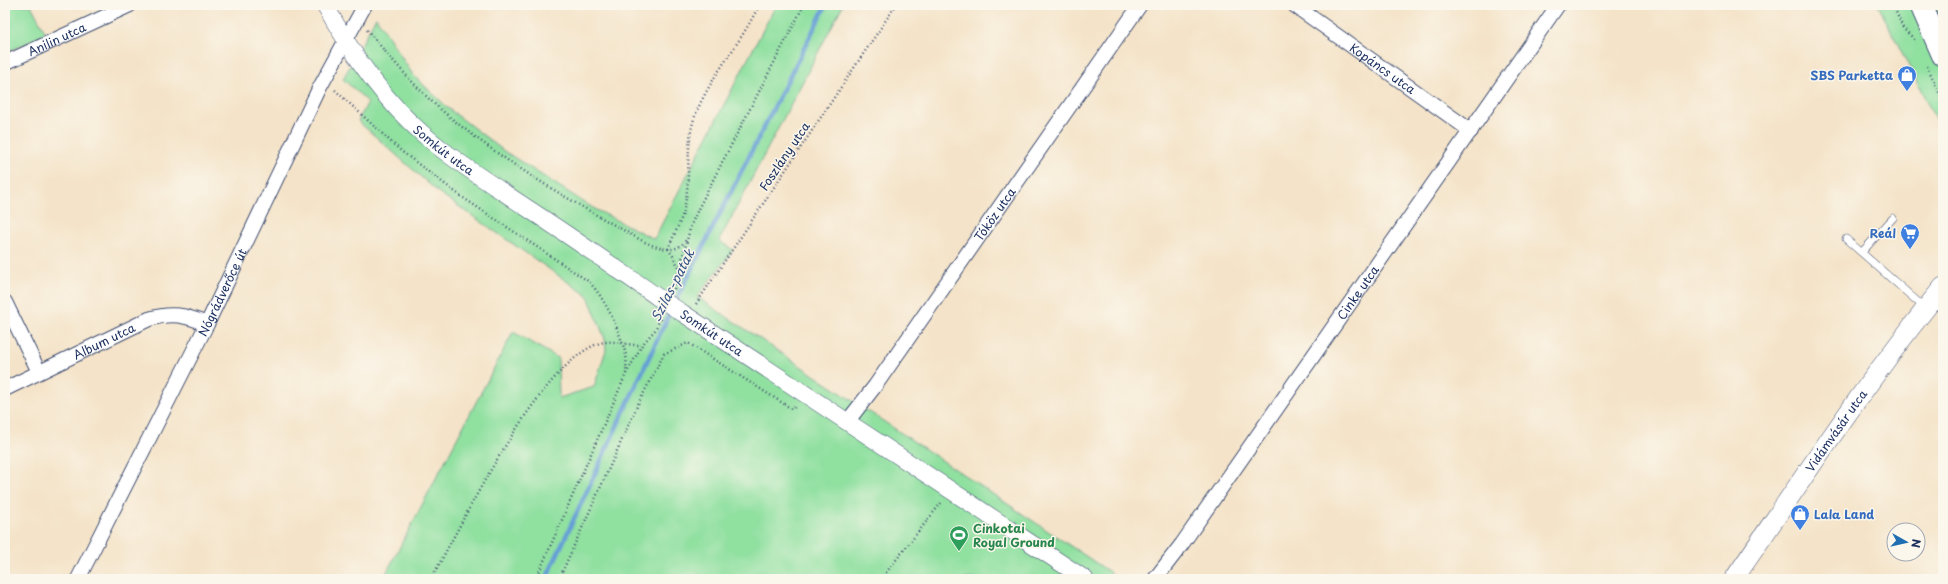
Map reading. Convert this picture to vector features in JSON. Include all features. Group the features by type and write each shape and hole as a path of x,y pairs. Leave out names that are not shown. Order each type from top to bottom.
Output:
{"main road":[{"path":"1922,5 1934,58"},
{"name":"Vidámvásár utca","path":"1734,579 1876,374 1936,302"}],"street":[{"name":"Anilin utca","path":"5,63 130,5"},
{"name":"Somkút utca","path":"325,5 345,42 395,107 423,134 461,164 666,295 684,314 1084,579"},
{"name":"Nógrádverőce út","path":"78,579 207,324 324,80 365,5"},
{"name":"Tóköz utca","path":"847,422 875,386 1140,5"},
{"name":"Kopáncs utca","path":"1294,5 1470,131"},
{"name":"Cinke utca","path":"1155,579 1182,544 1558,5"},
{"path":"5,302 39,372"},
{"name":"Album utca","path":"5,389 149,319 164,315 190,317 207,324"}],"lane":[{"path":"1862,252 1893,218"},
{"path":"1846,239 1862,252 1936,302"}],"path":[{"path":"668,249 682,218 685,205 689,175 689,142 696,116 725,61 748,27 759,5"},
{"path":"666,295 680,270 691,225 699,207 804,5"},
{"name":"Foszlány utca","path":"684,314 896,5"},
{"path":"1893,5 1903,28 1916,42 1919,48"},
{"path":"358,19 411,80 439,107 483,144 507,161 582,207 649,243 668,249 680,246 688,238"},
{"path":"1934,58 1943,101"},
{"path":"324,80 400,151 462,197 588,281 597,290 603,300 620,341 626,357 626,374"},
{"path":"668,249 680,270"},
{"path":"536,579 626,374 642,344 658,324"},
{"path":"431,579 484,484 527,412 543,390 563,368 581,353 600,343 620,341 631,346 642,344"},
{"path":"559,579 639,402 664,354 688,343 792,409 809,397"},
{"path":"881,579 951,490"}],"green space":[{"path":"5,5 31,5 46,34 5,53"},
{"path":"776,5 843,5 719,241 733,250 697,297 1120,579 383,579 513,332 558,358 559,398 594,387 606,350 605,339 588,296 438,192 358,121 368,102 343,79 376,17 413,75 449,109 504,151 593,208 654,239"},
{"path":"1878,5 1943,5 1943,134"}],"waterway":[{"name":"Szilas-patak","path":"674,304 826,5"},
{"name":"Szilas-patak","path":"546,579 671,310"}],"place":[{"name":"SBS Parketta","path":"1907,92"},
{"name":"Reál","path":"1910,250"},
{"name":"Lala Land","path":"1800,531"},
{"name":"Cinkotai Royal Ground","path":"959,552"}]}
